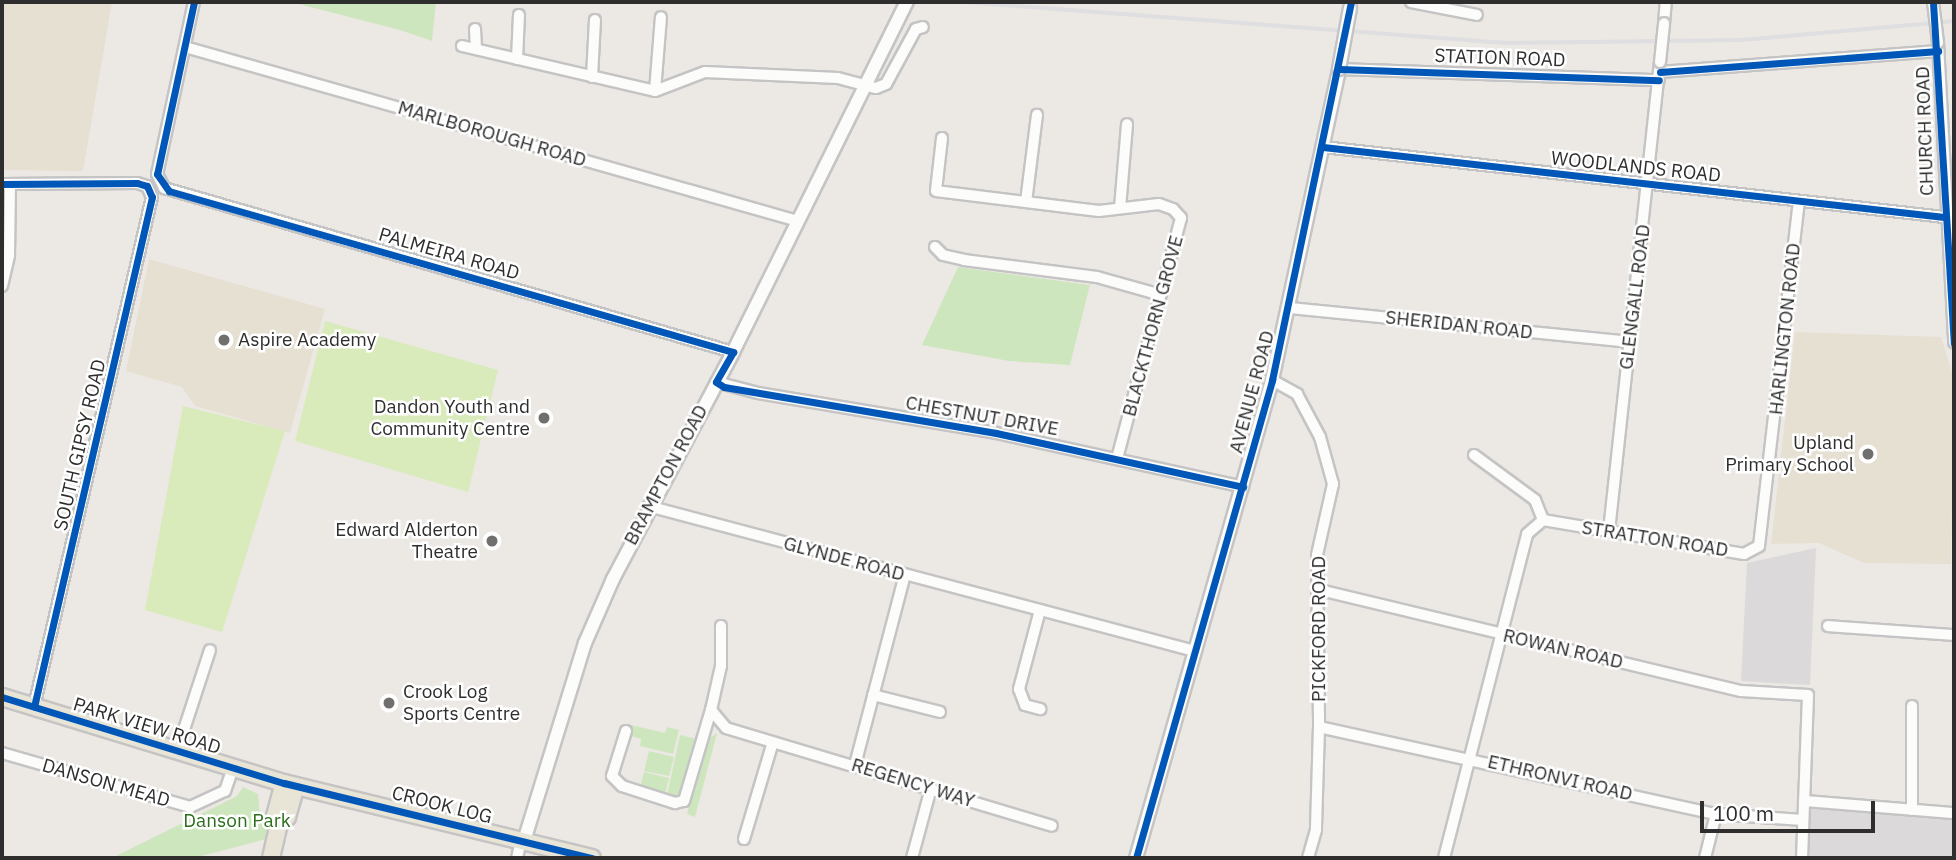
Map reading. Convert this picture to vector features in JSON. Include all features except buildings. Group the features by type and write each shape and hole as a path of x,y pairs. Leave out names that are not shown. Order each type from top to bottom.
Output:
{"main road":[{"name":"PARK VIEW ROAD","path":"2,697 290,784"},
{"name":"CROOK LOG","path":"290,784 593,858"},
{"path":"271,858 279,824 275,816 290,784"}],"street":[{"path":"185,47 194,2"},
{"name":"BRAMPTON ROAD","path":"523,841 585,643 648,506 733,352 907,2"},
{"path":"1411,2 1477,15"},
{"name":"GLENGALL ROAD","path":"1609,531 1628,342 1649,184 1666,2"},
{"name":"CHURCH ROAD","path":"1933,2 1938,47 1944,217 1954,343"},
{"name":"AVENUE ROAD","path":"1136,858 1272,380 1290,308 1351,5"},
{"path":"517,59 519,15"},
{"path":"655,90 661,16"},
{"path":"593,77 595,20"},
{"path":"462,46 655,90 705,72 838,78 864,88 886,84 916,29 923,27"},
{"path":"475,29 476,49"},
{"name":"PALMEIRA ROAD","path":"185,47 157,174 159,183 169,191 733,352"},
{"name":"MARLBOROUGH ROAD","path":"185,47 798,221"},
{"name":"STATION ROAD","path":"1339,69 1660,71 1938,47"},
{"path":"1026,202 1037,114"},
{"path":"1119,208 1127,124"},
{"name":"BLACKTHORN GROVE","path":"942,138 936,191 1099,211 1159,204 1173,209 1181,218 1117,458"},
{"name":"WOODLANDS ROAD","path":"1323,147 1944,217"},
{"name":"SOUTH GIPSY ROAD","path":"6,184 136,183 149,190 149,218 34,707"},
{"path":"2,286 9,256 6,184"},
{"name":"HARLINGTON ROAD","path":"1761,540 1799,202"},
{"path":"934,247 943,255 964,260 1097,277 1161,295"},
{"name":"SHERIDAN ROAD","path":"1290,308 1628,342"},
{"name":"PICKFORD ROAD","path":"1272,380 1297,394 1320,437 1333,484 1317,555 1320,590 1316,830 1308,858"},
{"name":"CHESTNUT DRIVE","path":"716,382 758,393 1117,458 1243,487"},
{"path":"1444,858 1527,534 1543,520 1535,500 1474,455"},
{"name":"GLYNDE ROAD","path":"648,506 1195,651"},
{"name":"STRATTON ROAD","path":"1543,520 1744,554 1754,550 1761,540"},
{"path":"855,765 905,575"},
{"name":"ROWAN ROAD","path":"1320,590 1741,691 1808,695 1804,801"},
{"path":"1040,610 1019,690 1025,705 1040,709"},
{"path":"626,731 612,776 622,786 675,803 684,801 721,666 721,626"},
{"path":"1828,626 1954,635"},
{"name":"PARK VIEW ROAD","path":"177,751 210,650"},
{"path":"873,695 940,712"},
{"path":"1912,706 1912,810"},
{"name":"REGENCY WAY","path":"711,710 726,728 1052,825"},
{"name":"ETHRONVI ROAD","path":"1319,727 1716,814 1803,820"},
{"path":"744,839 774,742"},
{"name":"DANSON MEAD","path":"2,754 190,807 225,791 233,768"},
{"path":"912,858 930,788"},
{"path":"1802,858 1804,801 1954,813"},
{"path":"1705,858 1716,814"},
{"path":"517,858 523,841"}],"shaded area":[{"path":"2,2 112,2 83,171 2,170"},
{"name":"Aspire Academy","path":"149,259 325,309 290,433 195,406 182,387 126,371"},
{"name":"Upland Primary School","path":"1795,332 1941,337 1954,378 1951,564 1864,563 1819,543 1771,544"},
{"path":"1816,548 1810,685 1741,681 1747,563"},
{"path":"1807,804 1954,814 1954,858 1804,858"}],"green space":[{"path":"291,2 436,2 432,41 400,30"},
{"path":"958,267 1090,285 1070,365 1009,361 922,345"},
{"path":"325,321 498,370 468,492 295,441"},
{"path":"183,406 285,431 222,632 145,610"},
{"path":"627,724 665,733 667,727 679,730 673,754 640,746 641,739 631,736"},
{"path":"717,733 695,817 687,814 706,741"},
{"path":"680,735 697,739 684,791 674,798 667,795"},
{"path":"649,751 674,757 669,776 644,771"},
{"path":"644,772 669,778 665,794 640,788"},
{"name":"Danson Park","path":"243,787 258,794 260,816 268,815 266,839 194,858 112,858 237,796"}],"railway":[{"path":"964,2 1506,43 1743,40 1954,21"}],"cycle path":[{"path":"194,2 157,174 169,191 733,352 716,382 724,387 996,433 1243,487"},
{"path":"1136,858 1272,380 1351,2"},
{"path":"1933,2 1954,343"},
{"path":"1660,72 1938,51"},
{"path":"1339,69 1659,80"},
{"path":"1323,147 1944,217"},
{"path":"2,184 137,183 147,186 152,197 34,707"},
{"path":"2,697 284,783 592,858"}],"place":[{"name":"Aspire Academy","path":"224,340"},
{"name":"Dandon Youth and Community Centre","path":"544,418"},
{"name":"Upland Primary School","path":"1868,454"},
{"name":"Edward Alderton Theatre","path":"492,541"},
{"name":"Crook Log Sports Centre","path":"389,703"}]}
